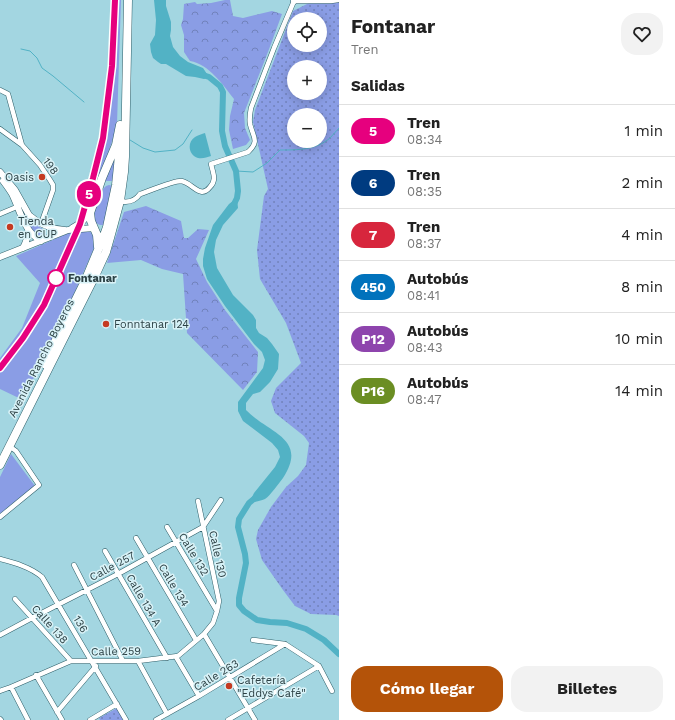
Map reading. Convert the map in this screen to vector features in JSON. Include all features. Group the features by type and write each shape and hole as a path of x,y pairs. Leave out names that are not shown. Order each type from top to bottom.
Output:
{"highway":[{"name":"Avenida Rancho Boyeros","path":"0,454 96,256 107,227 116,185 120,155 124,0"},
{"name":"Avenida Rancho Boyeros","path":"0,465 102,260 108,244 120,198 125,157 128,0"},
{"path":"96,256 98,241 90,213 102,178 116,145 120,125"},
{"path":"99,187 108,182 116,185 120,198"},
{"path":"94,228 107,227 114,222"}],"street":[{"path":"120,198 126,202 137,198 140,194 177,181 188,183 201,192 205,192 211,187 215,178 211,164 241,155 248,152 252,148 255,141 250,122 251,108 294,0 338,0"},
{"path":"0,90 8,94 22,145"},
{"path":"0,129 22,145"},
{"name":"198","path":"22,145 40,165 53,185 53,190 42,225"},
{"path":"1,175 15,190 28,229 26,243 23,248"},
{"path":"20,206 42,225 52,228 68,230 94,228"},
{"path":"0,214 20,206"},
{"path":"0,257 68,230 82,222 90,213"},
{"path":"42,225 49,237"},
{"path":"28,229 41,241"},
{"path":"0,517 39,485 16,451 10,446"},
{"name":"Calle 257","path":"0,635 118,574 203,527 221,500"},
{"name":"Calle 130","path":"198,501 219,601 217,611"},
{"name":"Calle 132","path":"167,527 217,611"},
{"name":"Calle 134","path":"136,538 196,640"},
{"name":"Calle 134 A","path":"105,551 167,658"},
{"name":"136","path":"0,559 36,571 42,577 126,720"},
{"path":"74,565 123,661"},
{"name":"Calle 138","path":"16,599 71,661"},
{"name":"Calle 259","path":"0,691 71,661 138,661 178,656 204,634 213,623 217,611"},
{"path":"204,634 256,720"},
{"path":"253,640 285,644 319,666 332,691"},
{"name":"Calle 263","path":"156,720 285,644"},
{"path":"176,656 199,696"},
{"path":"57,712 96,667 98,660"},
{"path":"138,661 166,714"},
{"path":"228,720 319,666"},
{"path":"36,675 62,720"},
{"path":"11,687 28,720"},
{"path":"90,720 117,704"}],"green space":[{"path":"117,0 121,0 117,124 103,166 96,180 95,178 108,125 114,84"},
{"path":"230,0 233,16 243,18 272,11 282,14 244,113 245,128 250,140 246,145 233,149 229,130 230,116 234,99 215,76 203,66 190,61 184,52 184,35 181,25 184,4 195,2 197,4 211,3"},
{"path":"309,0 339,0 339,616 311,614 295,606 262,560 256,539 258,530 271,507 286,487 298,476 306,465 309,443 304,436 275,413 271,401 276,388 301,363 286,323 260,279 257,250 264,196 268,189 253,122 255,110 287,27 287,52 327,52 327,12 293,11 309,3"},
{"path":"115,155 114,181 105,181 114,156"},
{"path":"109,185 113,186 105,225 100,225 96,223 93,215 103,189"},
{"path":"146,206 181,221 184,238 188,238 198,229 209,230 196,259 207,282 225,310 258,352 257,372 243,390 187,333 183,274 162,269 141,260 107,263 124,212"},
{"path":"23,209 29,219 45,231 46,234 44,237 30,231 22,210"},
{"path":"89,231 93,236 95,246 70,303 23,400 0,389 0,358 22,328 40,283 16,256 71,232"},
{"path":"11,454 35,486 0,514 0,477"},
{"path":"117,708 124,720 100,720 99,718"}],"shaded area":[{"path":"154,0 166,0 166,6 171,22 170,36 173,47 180,56 188,62 203,68 209,77 204,79 186,76 166,64 161,64 153,58 150,44 155,35 156,20"},
{"path":"205,133 211,156 198,158 192,154 190,145 192,139"},
{"path":"237,198 238,208 223,225 216,240 214,252 217,268 233,295 253,315 256,320 256,328 259,333 267,338 279,354 278,369 270,382 260,392 253,394 246,403 246,410 282,438 289,445 291,454 290,465 283,478 272,492 265,499 249,503 254,493 275,467 280,457 278,450 272,443 243,421 238,411 238,402 263,368 265,360 262,352 254,344 225,306 207,279 203,266 205,248 213,225 229,204"}],"waterway":[{"path":"21,49 30,51 37,58 42,68 84,102"},
{"path":"203,75 209,77 220,86 223,92 222,131 225,146 236,171 238,191 234,204"},
{"path":"236,171 253,172 267,163 280,150 300,149 319,145 330,138 339,128"},
{"path":"130,140 143,148 155,152 175,150 183,144 192,130"},
{"path":"255,498 249,503 239,519 238,527 246,563 239,605 244,611 257,620 287,623 306,629 324,640 339,654"}],"railway":[{"path":"0,368 23,338 44,305 80,224 103,138 113,66 115,0"}],"train":[{"name":"5","path":"0,368 23,338 44,305 80,224 103,138 112,66 115,0"}],"place":[{"name":"Oasis","path":"42,177"},
{"name":"Tienda en CUP","path":"10,227"},
{"name":"Fontanar","path":"56,278"},
{"name":"Fonntanar 124","path":"106,324"},
{"name":"Cafetería \"Eddys Café\"","path":"229,686"}]}
